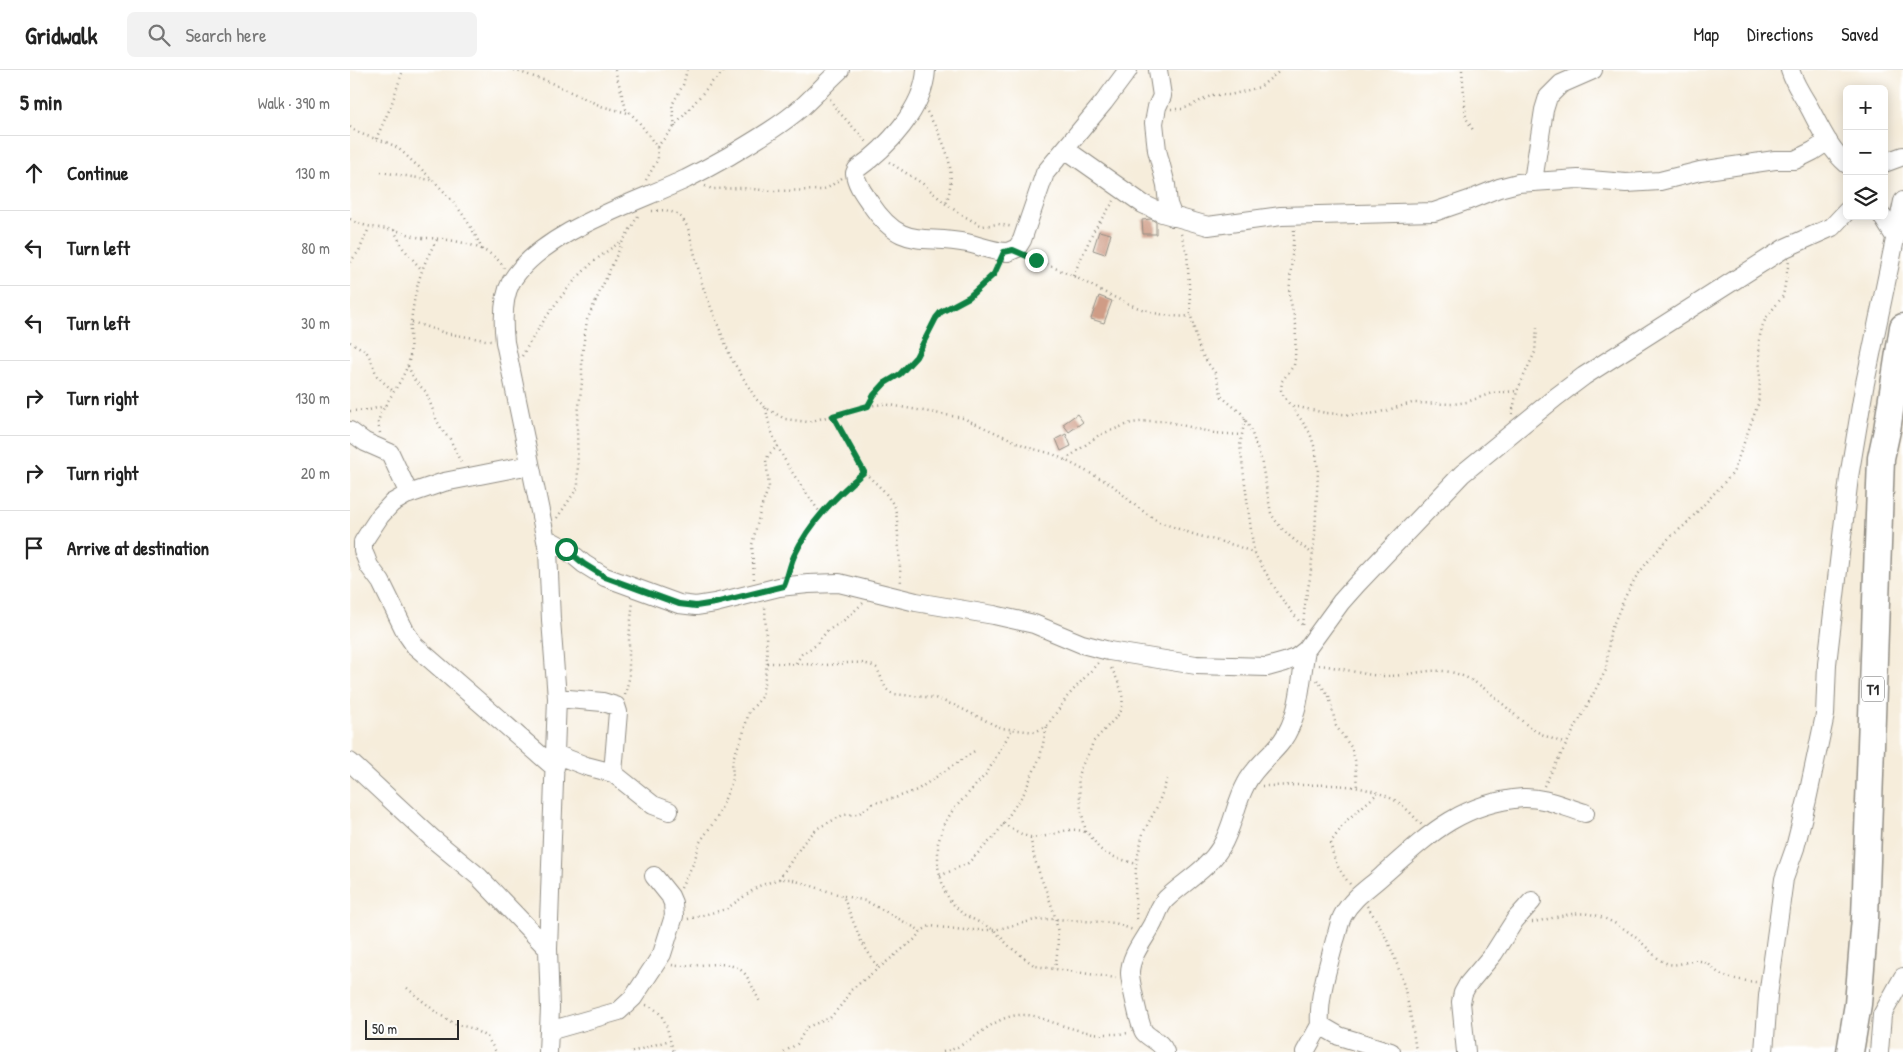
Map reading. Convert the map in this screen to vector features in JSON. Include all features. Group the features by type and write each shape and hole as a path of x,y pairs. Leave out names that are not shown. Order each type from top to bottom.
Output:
{"highway":[{"name":"T1","path":"1850,1052 1858,1004 1865,918 1881,458 1895,432 1903,327"}],"street":[{"path":"548,1052 548,949 557,698 551,620 548,541 505,342 505,301 511,283 530,260 558,240 593,220 639,203 728,156 774,128 801,107 840,70"},
{"path":"926,70 919,98 910,115 879,153 855,173 861,189 876,212 889,226 904,236 914,239 950,240 1008,251 1019,246 1026,231 1045,173 1128,70"},
{"path":"1158,70 1162,96 1157,107 1154,123 1157,150 1166,185 1168,204 1173,217"},
{"path":"1533,181 1544,110 1548,97 1561,84 1593,70"},
{"path":"1790,70 1798,89 1828,140 1843,161"},
{"path":"1065,149 1143,204 1173,217 1208,226 1296,216 1434,212 1506,185 1533,181 1578,179 1640,183 1660,181 1700,172 1775,160 1795,160 1813,151 1828,140"},
{"path":"1888,162 1903,156"},
{"path":"1764,1052 1770,984 1784,879 1795,848 1807,800 1825,714 1826,664 1848,477 1864,388 1903,201"},
{"path":"1165,1052 1159,1042 1143,1031 1139,1023 1130,980 1131,966 1140,938 1165,900 1205,868 1221,848 1233,822 1239,798 1254,770 1282,742 1286,735 1298,703 1305,659 1341,602 1462,474 1556,397 1584,376 1791,245 1832,227 1843,215"},
{"path":"1884,220 1895,237"},
{"path":"350,430 366,442 386,451 392,456 409,494"},
{"path":"530,464 430,486 409,494 392,503 357,546 363,551 369,566 381,582 406,633 415,646 555,761 613,773 653,805 669,811"},
{"path":"548,541 566,549 584,564 605,577 671,602 696,606 784,586 839,583 902,598 1034,624 1107,653 1196,665 1251,667 1266,667 1297,657 1305,659"},
{"path":"557,698 603,702 616,706 618,712 613,773"},
{"path":"350,762 392,802 479,877 548,949"},
{"path":"1305,1052 1320,1025 1321,999 1342,916 1359,894 1430,834 1457,817 1481,806 1522,798 1536,798 1584,813"},
{"path":"549,1031 619,1011 632,1000 659,958 672,923 673,903 654,876"},
{"path":"1466,1052 1461,1002 1463,993 1476,974 1494,954 1515,920 1532,901"},
{"path":"1879,1052 1882,1015 1903,977"},
{"path":"1320,1025 1339,1036 1391,1052"}],"path":[{"path":"376,139 391,106 403,70"},
{"path":"514,70 550,82 601,106 630,114"},
{"path":"548,541 555,522 578,488 577,422 582,382 582,354 587,320 658,159 657,147 624,104 615,70"},
{"path":"675,127 672,105 681,90 687,70"},
{"path":"657,147 714,81 726,70"},
{"path":"1157,107 1183,109 1213,95 1244,92 1260,87 1281,70"},
{"path":"1462,70 1466,118 1473,130"},
{"path":"823,85 836,109 879,153 893,165 923,184 946,204 982,226 998,224 1026,231"},
{"path":"919,98 946,148 952,175 951,188 946,204"},
{"path":"350,126 360,134 396,147 433,180 453,200 465,216 482,250"},
{"path":"381,172 433,180"},
{"path":"685,179 712,189 821,190 855,173"},
{"path":"1072,276 1094,230 1123,189"},
{"path":"639,203 666,210 682,218 688,228 703,287 730,358 760,404 785,419 808,422 868,406 884,404 963,418 1030,448 1054,454 1111,484 1137,507 1159,522 1254,553"},
{"path":"1296,216 1289,294 1296,325 1295,359 1294,365 1282,382 1281,390 1310,433 1316,452 1318,471 1318,500 1313,554 1303,626 1305,659 1329,696 1336,726 1351,747 1355,760 1357,788"},
{"path":"1173,217 1187,253 1191,316 1201,353 1215,374 1222,397 1241,413 1245,419 1260,459 1272,514 1281,527 1313,554"},
{"path":"350,219 369,228 394,230 425,238 438,238 482,250 495,256 501,262 511,283"},
{"path":"350,262 359,251 369,228"},
{"path":"394,230 403,248 421,269"},
{"path":"386,451 378,423 408,364 412,322 421,269 438,238"},
{"path":"512,375 544,320 573,282 607,251 623,241"},
{"path":"1536,798 1606,670 1610,632 1636,577 1669,538 1685,525 1733,473 1758,404 1762,327 1766,318 1783,296 1791,245"},
{"path":"868,406 874,395 885,383 900,374 916,357 941,312 969,297 994,274 1008,251 1072,276 1111,296 1149,311 1178,317 1191,316"},
{"path":"412,322 444,332 492,342 505,342"},
{"path":"1509,436 1516,391 1535,352 1537,327"},
{"path":"350,342 366,351 374,365 377,376 393,391"},
{"path":"408,364 415,381 426,392 437,421 456,449 468,477"},
{"path":"1291,406 1326,413 1356,415 1377,413 1412,403 1453,404 1467,402 1492,393 1516,391"},
{"path":"350,411 369,410 385,406"},
{"path":"766,408 772,434 778,446 821,514"},
{"path":"833,416 864,472 884,491 895,507 898,519 902,598"},
{"path":"1245,419 1240,445 1254,553 1281,598 1303,626"},
{"path":"1065,460 1107,431 1131,423 1148,420 1165,421 1214,433 1241,435"},
{"path":"673,903 694,862 700,842 718,816 733,779 732,761 743,734 749,712 762,697 767,663 760,592 752,545 760,508 770,487 767,457 778,446"},
{"path":"784,586 793,558 803,539 821,514 845,488 864,472"},
{"path":"618,712 626,694 629,679 628,637 634,587"},
{"path":"796,663 802,654 816,645 827,631 852,613 874,591"},
{"path":"940,876 968,863 995,836 1004,824 1024,793 1040,757 1047,726 1067,697 1107,653 1120,687 1123,703 1120,713 1093,742 1080,769 1078,777 1081,810 1086,832 1100,849 1136,864"},
{"path":"1305,659 1320,665 1366,675 1414,674 1439,669 1450,671 1466,677 1485,690 1533,729 1566,744"},
{"path":"767,663 825,665 846,662 867,664 877,668 886,689 893,694 934,698 956,706 1001,728 1036,732 1047,726"},
{"path":"1011,730 987,773 953,810 944,824 938,843 940,876 944,890 951,902 963,914 994,930 1010,947 1035,966 1130,980"},
{"path":"779,879 804,842 818,828 842,815 858,814 874,803 896,798 917,790 976,750"},
{"path":"1140,938 1135,900 1136,864 1143,834 1157,807 1168,777"},
{"path":"1245,786 1334,786 1357,788 1378,793 1404,807 1430,834"},
{"path":"1378,793 1346,821 1331,842 1332,854 1344,877 1359,894 1374,916 1400,971 1408,999 1416,1052"},
{"path":"1004,824 1031,837 1040,837 1072,829 1086,832"},
{"path":"1031,837 1032,854 1054,919 1058,944 1055,969"},
{"path":"672,923 726,909 759,886 779,879 790,879 843,896 866,901 921,931"},
{"path":"843,896 861,941 878,968"},
{"path":"1515,920 1532,922 1588,914 1621,927 1636,938 1656,958 1666,963 1679,964 1698,960 1708,963 1722,974 1742,981 1770,984"},
{"path":"784,1052 797,1044 807,1027 826,1020 834,1013 850,990 914,940 921,931 930,926 964,930 994,930 1034,920 1054,919 1115,923 1140,938"},
{"path":"659,958 673,965 683,967 726,964 738,968 746,975 760,1002"},
{"path":"407,988 437,1013 455,1024 476,1030 487,1036 496,1052"},
{"path":"632,1000 655,1008 660,1012 674,1052"},
{"path":"943,1052 976,1036 998,1020 1025,1014 1084,1032 1106,1035 1143,1031"},
{"path":"632,1052 670,1040"}],"building":[{"path":"1151,219 1156,222 1156,234 1143,234 1142,220"},
{"path":"1099,231 1111,234 1105,254 1093,250"},
{"path":"1099,296 1112,301 1104,323 1091,319"},
{"path":"1077,414 1083,422 1069,432 1063,424"},
{"path":"1066,434 1071,446 1061,451 1056,439"}],"route":[{"path":"566,549 584,564 605,577 679,604 696,606 715,603 784,586 793,558 803,539 832,501 864,472 833,416 868,406 874,395 885,383 910,366 936,318 941,312 961,303 969,297 983,282 994,274 1004,252 1013,250 1036,260"}]}
